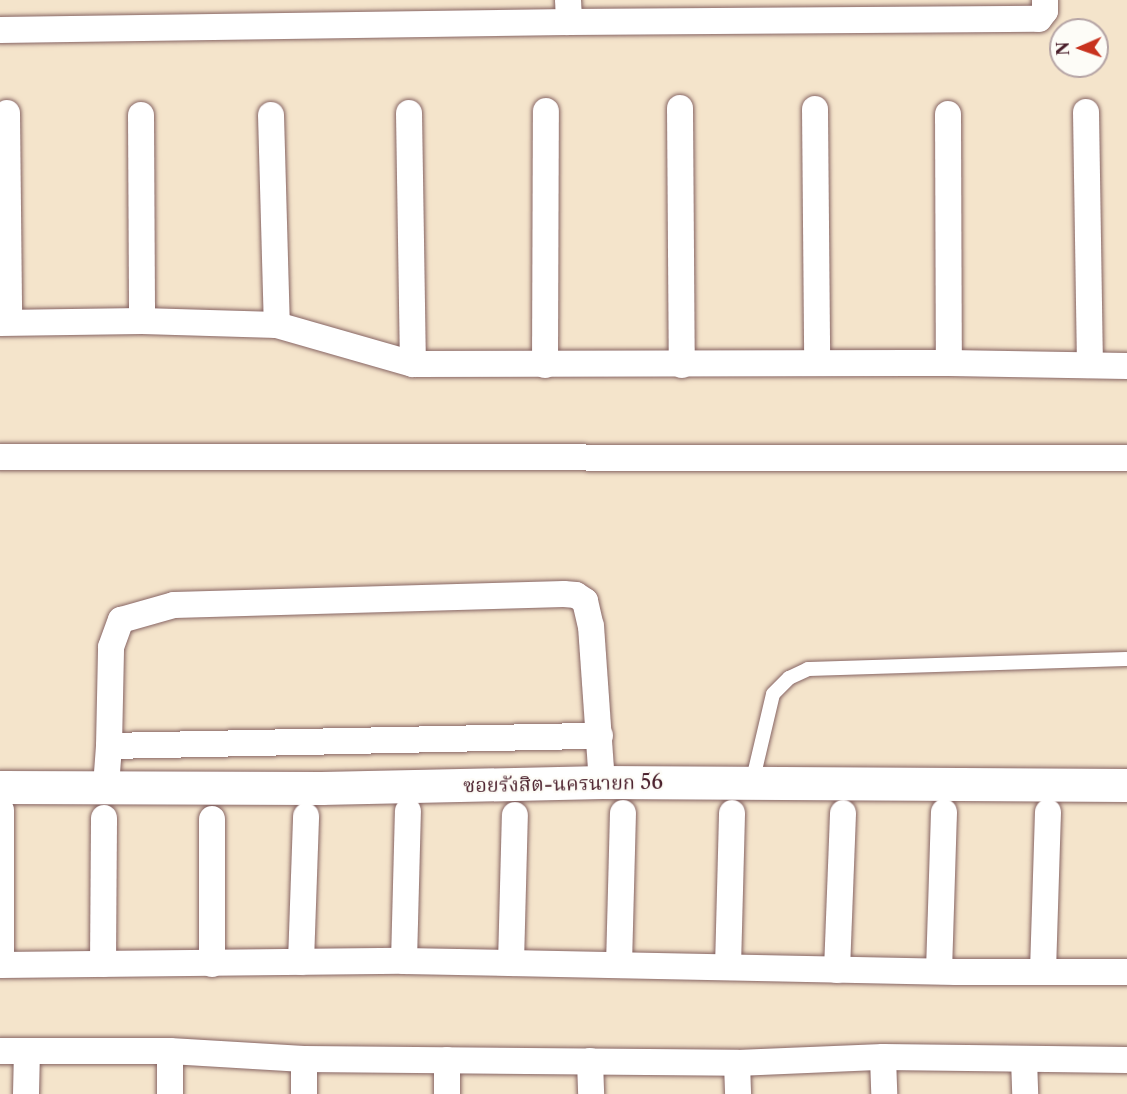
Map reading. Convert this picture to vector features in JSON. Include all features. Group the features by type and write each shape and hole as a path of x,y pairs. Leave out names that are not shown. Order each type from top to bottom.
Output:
{"street":[{"path":"0,30 568,11 1039,19 1045,11 1045,0"},
{"path":"680,108 682,365"},
{"path":"815,110 817,363"},
{"path":"545,365 546,111"},
{"path":"1086,112 1090,365"},
{"path":"409,113 412,364"},
{"path":"7,114 5,322 142,321 277,325 412,364 949,363 1127,366"},
{"path":"948,114 949,363"},
{"path":"141,115 142,321"},
{"path":"271,115 277,325"},
{"path":"0,457 1127,458"},
{"path":"103,964 105,802 109,746 111,647 121,620 174,605 576,595 585,601 591,626 602,782"},
{"path":"109,746 600,736"},
{"name":"ซอยรังสิต-นครนายก 56","path":"0,787 105,802 321,788 602,782 1127,785"},
{"path":"1,810 1,965 404,960 837,970 1127,972"},
{"path":"404,960 408,811"},
{"path":"939,971 944,812"},
{"path":"1043,971 1047,812"},
{"path":"619,965 623,813"},
{"path":"728,967 732,813"},
{"path":"837,970 843,813"},
{"path":"511,963 515,814"},
{"path":"301,962 306,816"},
{"path":"212,819 212,964"},
{"path":"0,1051 170,1051 304,1059 738,1063 883,1057 1127,1060"},
{"path":"26,1094 27,1051"},
{"path":"170,1051 170,1094"},
{"path":"883,1057 884,1094"},
{"path":"304,1059 304,1094"},
{"path":"1024,1059 1025,1094"},
{"path":"447,1060 447,1094"},
{"path":"590,1061 591,1094"},
{"path":"738,1063 738,1094"}],"lane":[{"path":"752,783 774,694 789,678 808,669 1127,658"}]}
